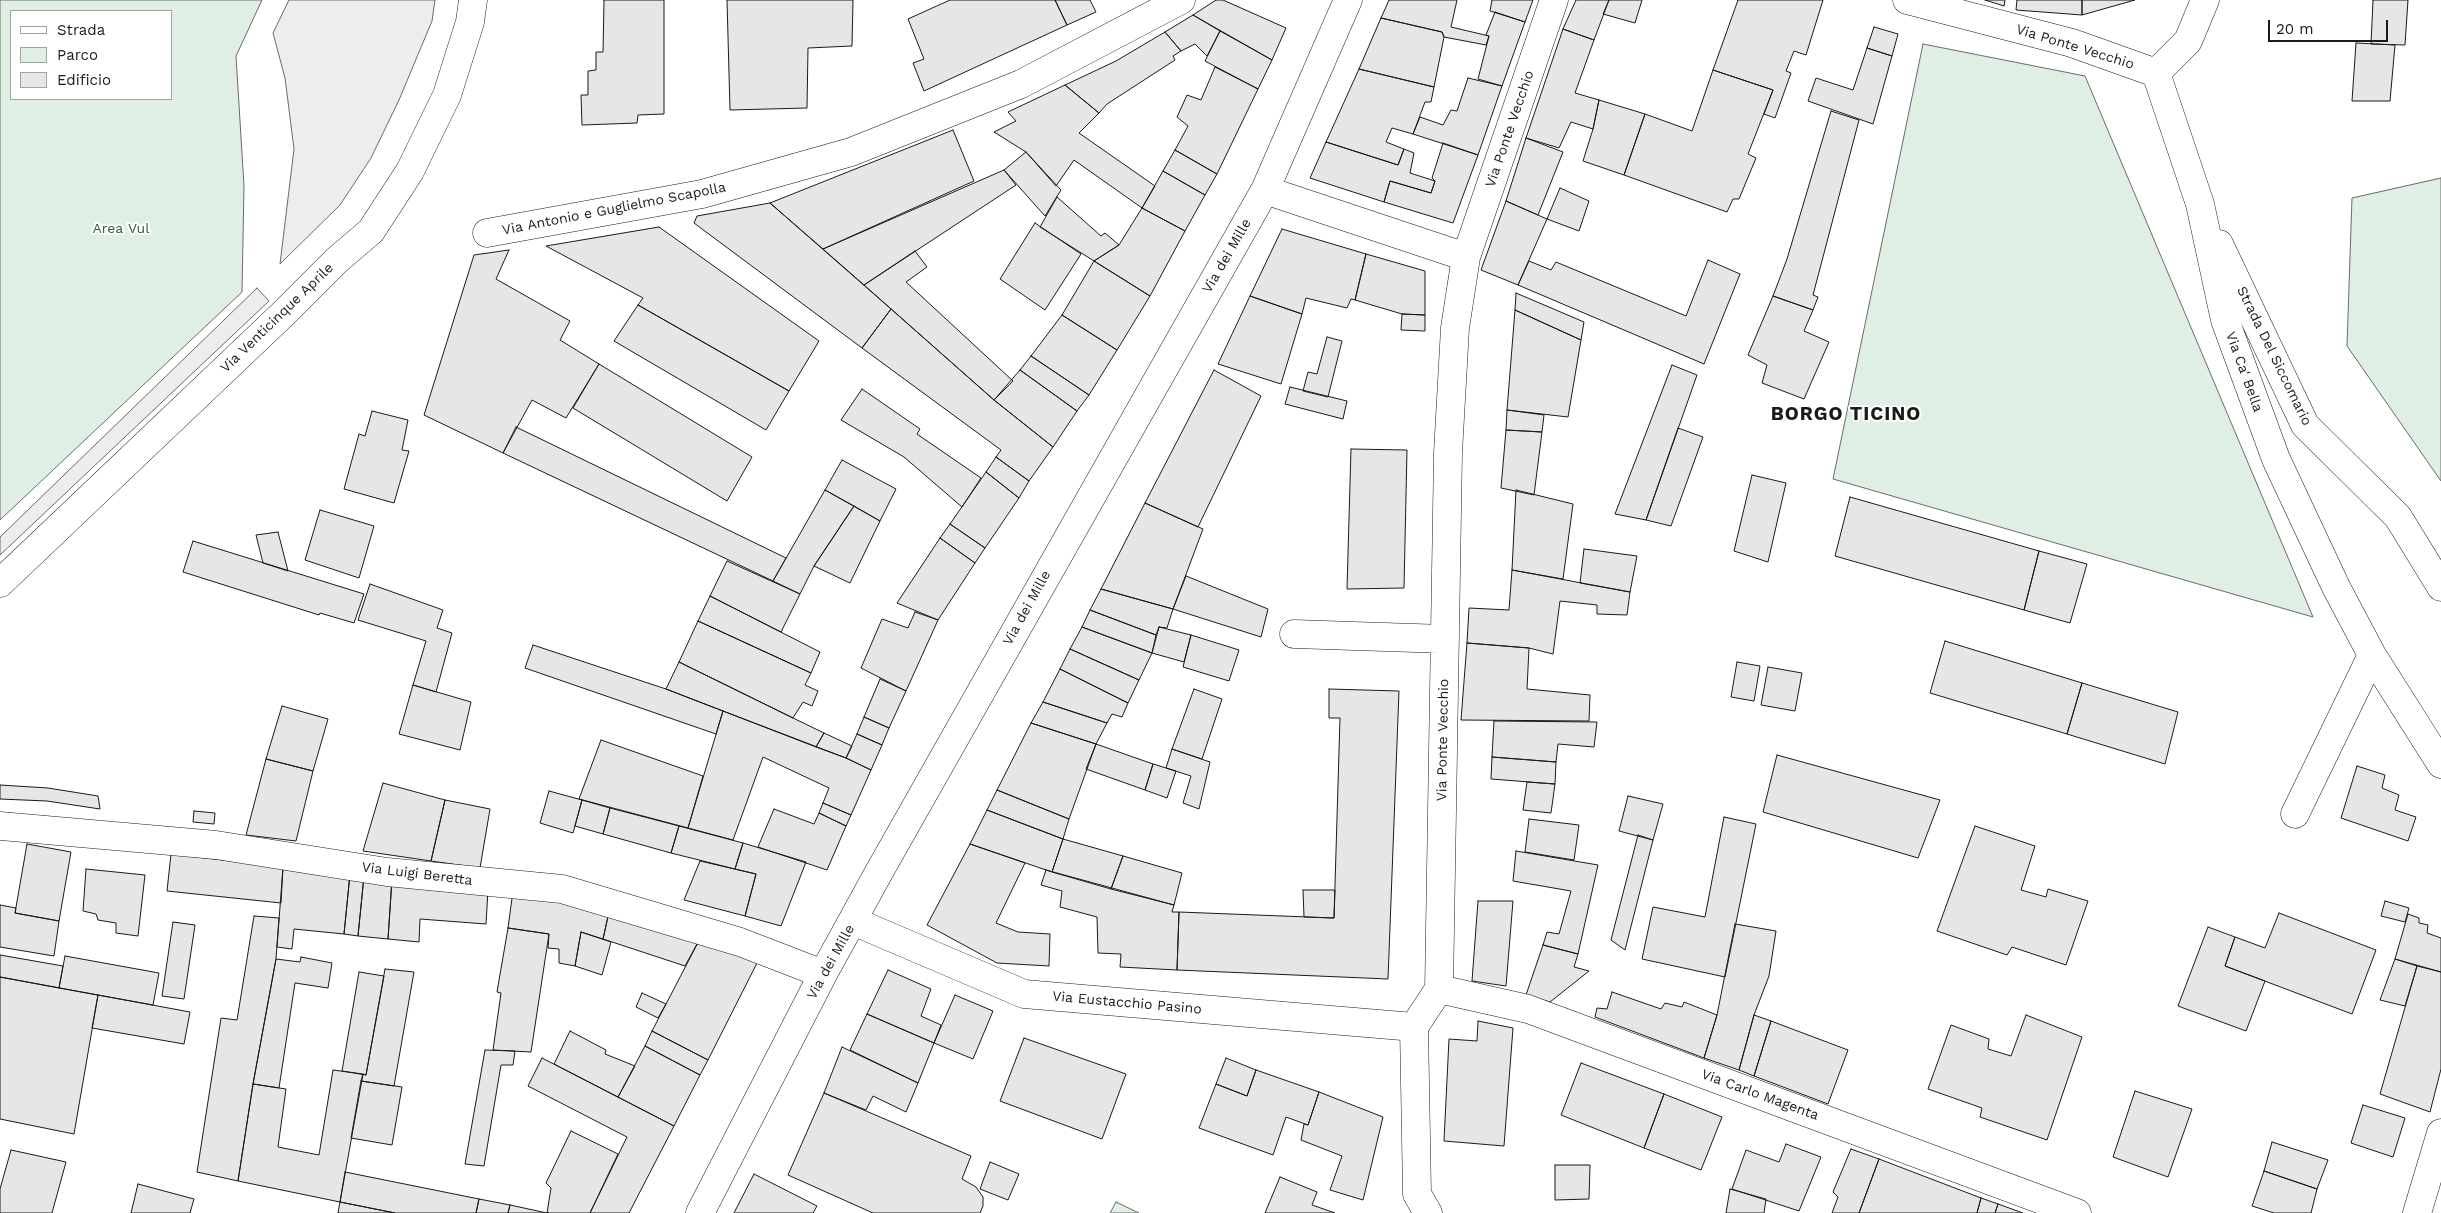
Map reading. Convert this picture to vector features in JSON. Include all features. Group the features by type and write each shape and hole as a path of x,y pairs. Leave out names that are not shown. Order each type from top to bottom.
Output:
{"street":[{"name":"Via Venticinque Aprile","path":"0,583 284,313 337,260 371,231 410,171 447,96 470,22 474,0"},
{"name":"Via Antonio e Guglielmo Scapolla","path":"487,233 702,194 851,152 1021,84 1181,0"},
{"name":"Via dei Mille","path":"700,1213 823,974 1105,470 1265,190 1347,0"},
{"name":"Via Ponte Vecchio","path":"1439,989 1445,638 1450,434 1455,328 1466,257 1554,0"},
{"name":"Via Ponte Vecchio","path":"1907,0 2072,43 2156,73"},
{"path":"2156,73 2188,41 2205,0"},
{"name":"Via Ca' Bella","path":"2156,73 2200,204 2225,320 2272,449 2336,588 2372,655 2441,764"},
{"path":"1265,190 1466,257"},
{"name":"Strada Del Siccomario","path":"2200,204 2305,425 2398,517 2441,587"},
{"path":"1294,634 1445,638"},
{"path":"2296,814 2372,655"},
{"name":"Via Luigi Beretta","path":"0,826 216,845 386,872 562,890 740,942 823,974"},
{"name":"Via Eustacchio Pasino","path":"853,921 1024,994 1414,1027"},
{"path":"1428,1213 1416,1194 1414,1027 1439,989"},
{"name":"Via Carlo Magenta","path":"1439,989 1528,1009 2077,1213"},
{"path":"2417,1213 2441,1133"}],"green space":[{"name":"Area Vul","path":"0,0 262,0 236,56 244,186 242,292 0,520"},
{"path":"1923,44 2085,76 2313,617 1833,479"},
{"path":"2441,178 2441,481 2347,346 2352,198"},
{"path":"1116,1202 1139,1213 1110,1213"}],"shaded area":[{"path":"289,0 435,0 432,21 399,100 371,158 340,205 280,264 294,149 285,78 273,33"},
{"path":"257,288 269,301 0,555 0,537"}],"building":[{"path":"604,0 664,0 664,114 638,115 637,123 582,125 581,95 588,95 588,71 596,70 596,52 603,52"},
{"path":"727,0 853,0 852,46 808,48 807,108 730,110"},
{"path":"950,0 1055,0 1067,25 924,91 913,63 924,59 908,19"},
{"path":"1055,0 1090,0 1096,12 1067,25"},
{"path":"1216,0 1223,0 1286,28 1272,60 1193,15"},
{"path":"1389,0 1457,0 1451,27 1489,36 1486,45 1444,37 1442,32 1381,18"},
{"path":"1492,0 1533,0 1525,22 1490,11"},
{"path":"1576,0 1609,0 1594,40 1563,29"},
{"path":"1609,0 1642,0 1635,23 1603,14"},
{"path":"1738,0 1823,0 1806,55 1794,51 1786,71 1791,73 1775,118 1764,114 1773,90 1713,70"},
{"path":"1985,0 2005,0 2004,6"},
{"path":"2017,0 2082,0 2082,15 2016,10"},
{"path":"2082,0 2135,0 2082,15"},
{"path":"2373,0 2408,0 2405,45 2371,44"},
{"path":"1495,12 1525,22 1502,86 1478,79 1489,36 1486,35"},
{"path":"1193,15 1220,31 1207,56 1195,44 1181,51 1165,32"},
{"path":"1381,18 1442,32 1444,37 1434,87 1359,69"},
{"path":"1874,27 1898,34 1892,56 1867,48"},
{"path":"1563,29 1594,40 1575,93 1599,100 1593,129 1571,122 1559,148 1526,138"},
{"path":"1220,31 1272,60 1258,89 1205,61"},
{"path":"1165,32 1181,51 1173,56 1175,60 1107,104 1099,113 1065,85 1116,61"},
{"path":"2356,43 2395,45 2390,101 2352,101"},
{"path":"1867,48 1892,56 1873,124 1808,101 1816,78 1853,90"},
{"path":"1215,67 1258,89 1217,174 1175,150 1188,126 1177,117 1187,95 1201,100"},
{"path":"1359,69 1434,87 1431,102 1425,102 1413,134 1392,128 1386,142 1404,149 1398,165 1326,142"},
{"path":"1713,70 1773,90 1748,154 1756,158 1739,199 1733,199 1727,212 1624,175 1645,114 1692,131"},
{"path":"1468,78 1502,86 1478,155 1413,134 1420,117 1443,125 1451,110 1457,111"},
{"path":"1065,85 1099,113 1079,133 1155,186 1142,208 1074,160 1056,186 1026,152 994,132 1016,121 1008,112"},
{"path":"1599,100 1645,114 1624,175 1583,161 1593,129"},
{"path":"1831,111 1859,120 1813,295 1818,297 1813,310 1773,296 1787,259"},
{"path":"953,130 974,181 823,249 770,203"},
{"path":"1526,138 1563,152 1538,215 1506,201"},
{"path":"1326,142 1398,165 1404,149 1414,153 1410,173 1435,181 1431,193 1390,181 1384,202 1310,178"},
{"path":"1443,143 1478,155 1453,223 1384,202 1390,181 1431,193 1435,181 1432,178"},
{"path":"1175,150 1217,174 1205,195 1163,171"},
{"path":"1026,152 1061,190 1045,216 1004,170"},
{"path":"1004,170 1016,185 864,285 823,249"},
{"path":"1163,171 1205,195 1185,231 1142,208"},
{"path":"1560,188 1589,201 1579,231 1547,219"},
{"path":"1057,197 1101,236 1105,233 1119,245 1094,261 1040,227"},
{"path":"1506,201 1547,219 1518,285 1481,270"},
{"path":"770,203 891,309 862,348 694,223 697,216"},
{"path":"1142,208 1185,231 1150,296 1094,261 1119,245"},
{"path":"1035,223 1081,254 1045,310 1000,279"},
{"path":"659,227 819,341 789,391 638,305 643,298 546,246"},
{"path":"1282,229 1366,254 1355,300 1351,299 1347,308 1306,298 1302,314 1250,296"},
{"path":"509,250 496,279 570,321 560,340 599,364 566,418 532,400 503,453 424,415 474,255"},
{"path":"915,251 927,267 906,282 1013,381 994,400 864,285"},
{"path":"1366,254 1425,271 1425,315 1402,314 1355,300"},
{"path":"1708,260 1740,274 1704,364 1518,285 1529,261 1551,270 1556,262 1686,316"},
{"path":"1094,261 1150,296 1117,350 1062,315"},
{"path":"1516,293 1584,322 1581,340 1515,310"},
{"path":"1250,296 1302,314 1281,384 1218,364"},
{"path":"1773,296 1813,310 1804,331 1829,342 1804,399 1762,383 1767,365 1748,355"},
{"path":"638,305 789,391 766,430 614,341"},
{"path":"891,309 994,400 1053,447 1029,481 996,457 1001,450 862,348"},
{"path":"1515,310 1581,340 1568,417 1507,410"},
{"path":"1402,314 1425,315 1425,331 1401,330"},
{"path":"1062,315 1117,350 1089,395 1031,356"},
{"path":"1327,337 1342,341 1328,397 1303,391 1308,372 1317,374"},
{"path":"1031,356 1089,395 1077,411 1020,370"},
{"path":"599,364 752,457 727,501 573,408"},
{"path":"1672,365 1697,375 1646,520 1615,514"},
{"path":"1020,370 1077,411 1053,447 994,400"},
{"path":"1214,370 1261,396 1198,527 1145,503"},
{"path":"1290,387 1347,401 1343,419 1285,404"},
{"path":"862,389 920,429 917,434 981,478 962,507 904,457 841,420"},
{"path":"1507,410 1544,415 1542,432 1506,430"},
{"path":"372,411 408,420 402,450 409,451 394,503 344,489 359,434 365,436"},
{"path":"516,427 786,558 773,581 503,453"},
{"path":"1678,428 1703,437 1671,526 1646,520"},
{"path":"1506,430 1542,432 1534,495 1501,488"},
{"path":"1351,449 1407,450 1404,588 1347,589"},
{"path":"996,457 1029,481 1019,498 986,472"},
{"path":"842,460 896,489 880,521 825,490"},
{"path":"986,472 1019,498 985,548 950,524"},
{"path":"1752,475 1786,483 1768,562 1734,551"},
{"path":"825,490 854,506 814,566 800,594 773,581"},
{"path":"1516,490 1573,504 1563,579 1512,570"},
{"path":"1850,497 2039,551 2024,610 1835,556"},
{"path":"1145,503 1203,529 1173,609 1101,589"},
{"path":"854,506 880,521 850,583 814,566"},
{"path":"320,510 374,526 359,578 305,560"},
{"path":"950,524 985,548 975,563 940,538"},
{"path":"278,532 288,571 263,563 256,535"},
{"path":"940,538 975,563 938,620 897,603"},
{"path":"193,541 364,594 354,623 320,613 319,615 183,572"},
{"path":"1584,549 1637,556 1630,592 1580,583"},
{"path":"2039,551 2087,564 2070,623 2024,610"},
{"path":"727,561 800,594 781,632 710,596"},
{"path":"1512,570 1630,592 1627,615 1597,614 1597,605 1560,601 1553,654 1529,648 1467,643 1469,608 1509,610"},
{"path":"1186,576 1268,609 1261,637 1173,609"},
{"path":"370,584 443,610 437,628 452,633 436,692 413,685 426,641 358,620"},
{"path":"1101,589 1173,609 1167,628 1159,627 1156,635 1090,610"},
{"path":"710,596 820,652 811,673 698,621"},
{"path":"1090,610 1156,635 1152,653 1082,627"},
{"path":"915,612 938,620 906,691 861,668 882,619 908,628"},
{"path":"698,621 811,673 805,685 818,691 812,706 803,702 793,718 679,662"},
{"path":"1082,627 1152,653 1139,680 1070,649"},
{"path":"1159,627 1191,635 1184,662 1152,653"},
{"path":"1191,635 1239,650 1229,681 1183,667"},
{"path":"1945,641 2082,683 2067,734 1930,693"},
{"path":"1467,643 1529,648 1527,689 1590,695 1589,721 1461,720"},
{"path":"533,645 666,689 723,711 716,734 525,668"},
{"path":"1070,649 1139,680 1128,703 1060,669"},
{"path":"679,662 824,733 816,747 666,689"},
{"path":"1737,662 1760,666 1754,701 1731,697"},
{"path":"1768,667 1802,673 1795,711 1761,705"},
{"path":"1060,669 1128,703 1122,717 1112,714 1107,723 1043,702"},
{"path":"880,679 906,691 889,728 864,717"},
{"path":"2082,683 2178,712 2165,764 2067,734"},
{"path":"413,685 471,702 460,750 399,734"},
{"path":"1194,689 1222,699 1202,759 1172,749"},
{"path":"1329,689 1399,691 1388,979 1177,970 1179,912 1334,918 1340,718 1329,718"},
{"path":"1043,702 1107,723 1096,744 1031,723"},
{"path":"282,706 328,719 313,771 266,759"},
{"path":"723,711 846,758 871,770 851,815 823,803 829,788 763,757 733,840 688,828"},
{"path":"864,717 889,728 882,745 857,734"},
{"path":"1494,721 1597,722 1594,747 1558,744 1556,762 1492,757"},
{"path":"1031,723 1096,744 1069,819 997,790"},
{"path":"824,733 852,746 846,758 816,747"},
{"path":"857,734 882,745 871,770 846,758"},
{"path":"601,740 703,776 688,828 579,799"},
{"path":"1096,744 1153,764 1145,790 1086,769"},
{"path":"1172,749 1210,762 1199,809 1183,803 1191,776 1166,768"},
{"path":"1777,755 1940,800 1918,858 1763,812"},
{"path":"1492,757 1556,762 1555,784 1491,779"},
{"path":"266,759 313,771 296,841 246,835"},
{"path":"1153,764 1176,771 1167,798 1145,790"},
{"path":"2357,766 2385,775 2382,788 2399,795 2395,810 2416,817 2408,841 2341,818"},
{"path":"1527,782 1555,784 1551,813 1523,810"},
{"path":"383,783 445,800 431,861 363,851"},
{"path":"0,785 48,788 98,796 100,809 47,801 0,799"},
{"path":"997,790 1069,819 1063,839 987,810"},
{"path":"549,791 582,800 573,833 540,823"},
{"path":"1628,796 1663,804 1653,840 1619,831"},
{"path":"445,800 490,809 480,868 431,861"},
{"path":"582,800 610,808 603,834 575,826"},
{"path":"823,803 851,815 846,826 819,813"},
{"path":"610,808 679,826 671,853 603,834"},
{"path":"774,809 814,824 819,813 846,826 827,870 758,847"},
{"path":"987,810 1063,839 1052,872 970,844"},
{"path":"194,811 215,813 214,824 193,822"},
{"path":"1724,817 1756,824 1725,977 1642,959 1653,907 1705,917"},
{"path":"1529,819 1579,825 1574,860 1525,852"},
{"path":"679,826 743,843 735,869 671,853"},
{"path":"1975,826 2035,846 2021,890 2046,897 2048,889 2088,901 2066,965 2012,947 2007,955 1937,931"},
{"path":"1638,835 1653,840 1625,950 1611,940"},
{"path":"1063,839 1123,856 1111,889 1052,872"},
{"path":"743,843 806,862 781,926 745,916 756,874 735,869"},
{"path":"27,844 71,852 59,921 15,913"},
{"path":"970,844 1025,863 996,923 1018,932 1050,934 1049,966 997,963 927,925"},
{"path":"1516,851 1598,865 1578,954 1543,945 1547,932 1559,934 1571,891 1513,881"},
{"path":"171,854 283,867 281,903 167,891"},
{"path":"1123,856 1182,873 1174,905 1111,889"},
{"path":"700,861 756,874 745,916 684,900"},
{"path":"283,867 350,874 344,934 294,929 292,949 277,947"},
{"path":"86,869 145,875 138,936 116,933 116,923 98,920 96,914 83,911"},
{"path":"1046,870 1174,905 1172,912 1179,912 1177,970 1120,967 1121,954 1098,953 1097,917 1060,907 1062,891 1041,885"},
{"path":"350,874 364,876 358,936 344,934"},
{"path":"364,876 392,879 388,939 358,936"},
{"path":"392,879 488,890 486,924 420,919 419,942 388,939"},
{"path":"1303,890 1335,890 1334,918 1304,917"},
{"path":"513,891 609,912 603,939 581,932 575,966 559,963 559,949 548,948 549,934 508,928"},
{"path":"1478,901 1513,901 1506,986 1472,981"},
{"path":"2385,901 2409,908 2405,922 2381,916"},
{"path":"0,905 16,908 15,913 59,921 54,956 0,947"},
{"path":"609,912 703,933 685,966 603,939"},
{"path":"2279,913 2376,950 2352,1014 2225,966 2235,937 2265,948"},
{"path":"2408,914 2419,918 2419,923 2428,925 2427,933 2441,938 2441,972 2395,959"},
{"path":"254,916 279,918 276,959 253,1084 238,1181 197,1172 221,1018 237,1020"},
{"path":"173,922 195,925 184,999 162,996"},
{"path":"1735,924 1776,931 1769,976 1754,1015 1739,1070 1704,1058 1717,1015"},
{"path":"2208,927 2235,937 2225,966 2265,981 2246,1031 2178,1006"},
{"path":"508,928 549,934 531,1052 493,1050 501,993 497,992"},
{"path":"581,932 611,942 602,975 575,966"},
{"path":"703,933 757,963 708,1060 652,1031"},
{"path":"1543,945 1578,954 1574,967 1589,971 1550,1002 1526,995"},
{"path":"0,955 63,966 59,988 0,977"},
{"path":"65,956 159,973 153,1005 59,988"},
{"path":"301,957 332,963 328,988 295,983 279,1088 253,1084 276,959 300,962"},
{"path":"2395,959 2417,966 2405,1006 2380,1000"},
{"path":"2417,966 2441,972 2441,1069 2430,1112 2380,1094"},
{"path":"385,969 414,972 394,1086 361,1081 363,1074 366,1075"},
{"path":"888,970 931,989 921,1016 941,1025 934,1043 867,1014"},
{"path":"359,972 384,976 366,1075 342,1071"},
{"path":"0,977 98,995 74,1134 0,1119"},
{"path":"1612,992 1661,1009 1665,1003 1682,1007 1684,1002 1717,1015 1704,1058 1595,1017 1597,1008 1607,1009"},
{"path":"642,993 666,1004 658,1018 636,1007"},
{"path":"98,995 190,1012 184,1044 92,1028"},
{"path":"955,995 993,1011 973,1059 934,1043"},
{"path":"867,1014 934,1043 918,1083 850,1050"},
{"path":"1754,1015 1771,1021 1754,1076 1739,1070"},
{"path":"2026,1015 2082,1037 2047,1140 1980,1117 1982,1108 1928,1089 1951,1025 1989,1039 1988,1049 2011,1056"},
{"path":"1478,1021 1513,1028 1504,1146 1444,1141 1449,1039 1477,1041"},
{"path":"1771,1021 1848,1050 1828,1104 1754,1076"},
{"path":"570,1031 606,1050 605,1054 635,1066 618,1097 554,1064"},
{"path":"652,1031 708,1060 700,1075 645,1046"},
{"path":"1024,1038 1126,1074 1102,1139 1000,1101"},
{"path":"645,1046 700,1075 674,1126 618,1097"},
{"path":"842,1047 918,1083 906,1112 873,1096 866,1110 824,1093"},
{"path":"485,1050 515,1051 513,1065 501,1065 484,1166 465,1164"},
{"path":"542,1058 674,1126 629,1213 590,1213 627,1137 528,1086"},
{"path":"1226,1058 1256,1070 1247,1096 1216,1084"},
{"path":"1581,1063 1664,1094 1644,1148 1561,1115"},
{"path":"333,1070 363,1074 340,1202 238,1181 253,1084 286,1089 278,1147 319,1155"},
{"path":"1256,1070 1319,1092 1308,1125 1286,1117 1273,1155 1199,1128 1216,1084 1247,1096"},
{"path":"361,1081 402,1087 392,1145 351,1138"},
{"path":"2135,1091 2192,1109 2168,1177 2113,1157"},
{"path":"1319,1092 1383,1117 1363,1200 1330,1190 1342,1156 1301,1140 1304,1124 1308,1125"},
{"path":"824,1093 971,1156 962,1179 976,1187 983,1197 983,1206 980,1213 873,1213 788,1175"},
{"path":"1664,1094 1722,1117 1701,1170 1644,1148"},
{"path":"2363,1105 2405,1118 2393,1157 2351,1143"},
{"path":"571,1131 618,1154 590,1213 547,1213 551,1188 546,1183"},
{"path":"2272,1142 2328,1160 2317,1189 2264,1171"},
{"path":"1786,1144 1821,1157 1799,1211 1732,1189 1746,1150 1779,1162"},
{"path":"1851,1149 1879,1159 1859,1213 1832,1213 1838,1197 1833,1192"},
{"path":"11,1150 66,1162 52,1213 0,1213 0,1189"},
{"path":"1879,1159 1981,1198 1977,1213 1859,1213"},
{"path":"990,1162 1019,1174 1008,1200 980,1189"},
{"path":"1555,1165 1590,1165 1589,1199 1555,1200"},
{"path":"2264,1171 2317,1189 2311,1213 2274,1213 2252,1206"},
{"path":"345,1172 479,1199 476,1213 395,1213 340,1202"},
{"path":"754,1174 817,1206 813,1213 734,1213"},
{"path":"1280,1177 1317,1192 1312,1205 1335,1213 1265,1213"},
{"path":"138,1184 194,1199 190,1213 131,1213"},
{"path":"1730,1189 1766,1199 1764,1213 1726,1213"},
{"path":"1981,1198 1998,1204 1995,1213 1977,1213"},
{"path":"479,1199 510,1205 508,1213 476,1213"},
{"path":"340,1202 395,1213 338,1213"},
{"path":"1998,1204 2023,1213 1995,1213"},
{"path":"510,1205 547,1213 508,1213"}],"district":[{"name":"BORGO TICINO","path":"1846,414"}]}
